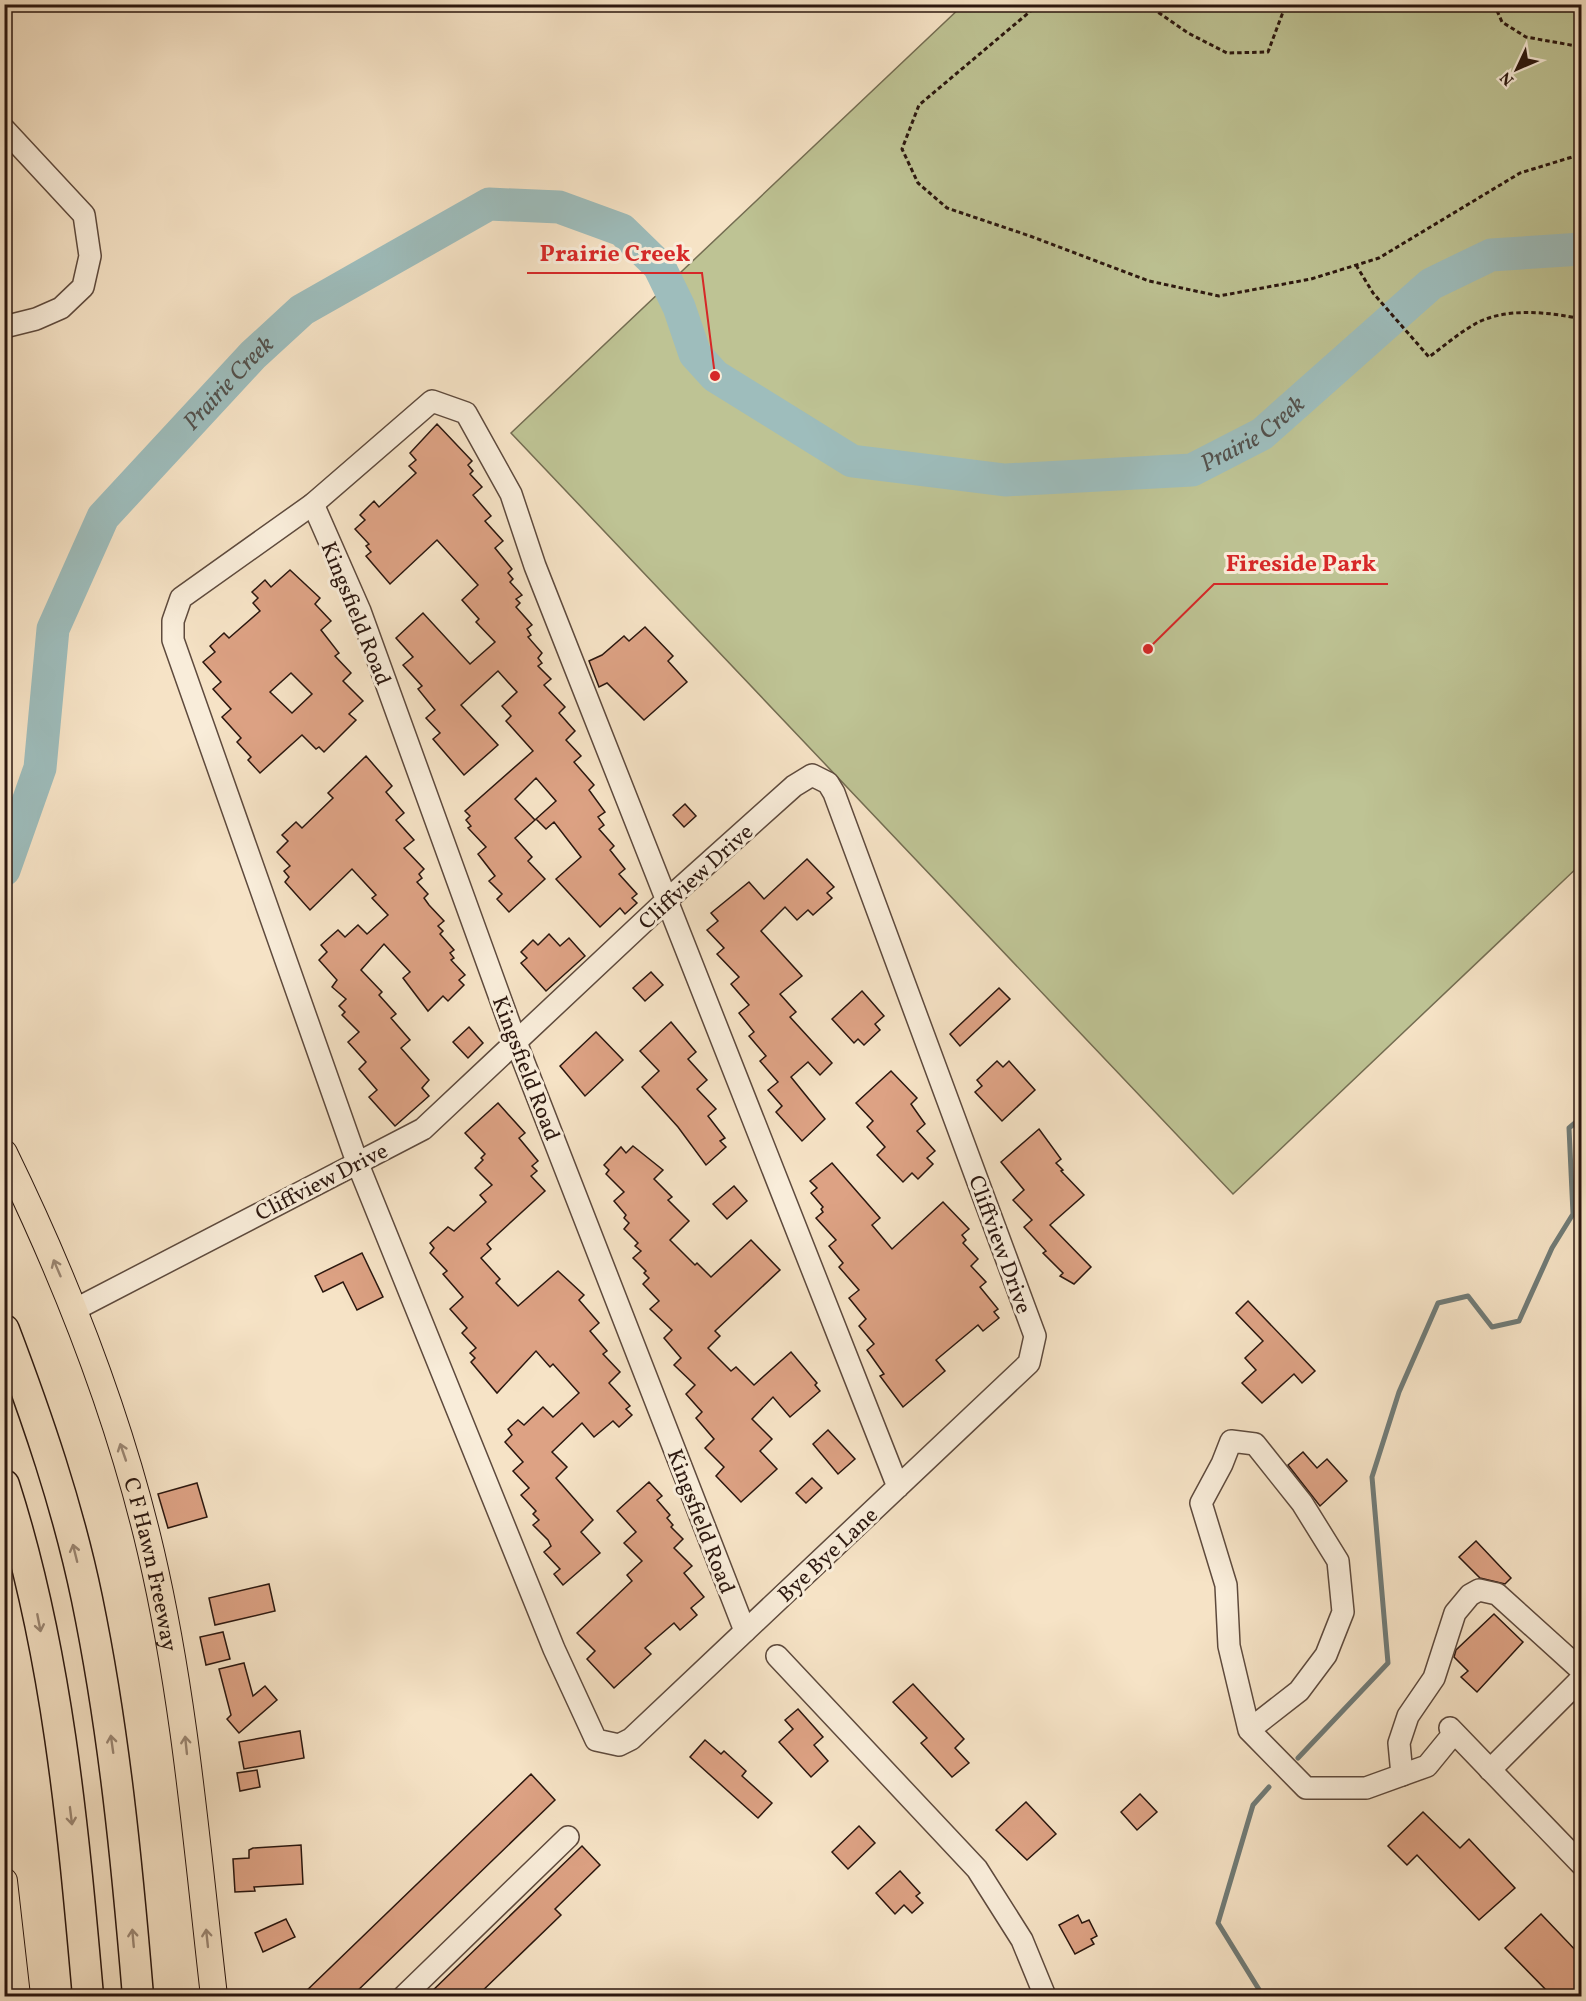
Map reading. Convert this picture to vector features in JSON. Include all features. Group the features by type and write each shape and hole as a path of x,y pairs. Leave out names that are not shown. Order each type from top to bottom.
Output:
{"highway":[{"path":"4,1330 32,1402 60,1495 87,1598 120,1799 138,1996"},
{"path":"4,1485 16,1523 36,1607 58,1722 71,1821 88,1996"}],"main road":[{"name":"C F Hawn Freeway","path":"4,1153 38,1222 74,1310 130,1472 151,1553 182,1709 214,1996"},
{"path":"4,1881 16,1996"}],"street":[{"path":"4,129 84,215 90,256 83,287 61,308 36,319 4,327"},
{"path":"357,1162 172,640 173,621 181,598 313,504 432,401 466,413 511,494 535,566 898,1487"},
{"name":"Kingsfield Road","path":"313,504 360,611 516,1042 745,1631"},
{"name":"Cliffview Drive","path":"74,1310 423,1129 668,899 803,779 812,775 828,783 834,793 1035,1336"},
{"name":"Bye Bye Lane","path":"357,1162 554,1649 596,1740 619,1745 630,1739 1029,1363 1035,1336"},
{"path":"1249,1730 1299,1691 1326,1655 1342,1612 1338,1561 1302,1503 1255,1444 1231,1441 1222,1464 1201,1503 1226,1585 1229,1646 1249,1730 1306,1788 1366,1788 1427,1766 1452,1731 1581,1865"},
{"path":"1402,1775 1399,1743 1408,1716 1434,1678 1455,1613 1470,1594 1479,1590 1497,1594 1581,1670 1581,1677 1490,1770"},
{"path":"777,1656 976,1869 1022,1940 1045,1996"},
{"path":"404,1996 568,1837"}],"path":[{"path":"1039,4 919,105 902,149 918,183 947,208 1030,236 1149,282 1219,296 1311,279 1379,258 1520,173 1581,154"},
{"path":"1146,4 1188,33 1227,52 1268,52 1287,4"},
{"path":"1494,4 1502,22 1526,37 1581,47"},
{"path":"1356,265 1373,293 1429,357 1476,323 1500,315 1537,313 1581,319"}],"green space":[{"path":"963,5 1581,5 1581,864 1233,1194 511,433"}],"building":[{"path":"437,424 472,461 468,465 473,471 470,474 482,487 473,495 491,516 485,521 503,541 495,548 512,569 508,573 513,579 510,582 522,595 516,599 520,603 516,607 532,625 527,629 531,635 528,637 542,653 538,658 542,663 538,666 551,679 544,685 565,707 559,713 575,731 566,740 581,756 574,762 594,785 589,790 605,812 598,817 604,825 599,829 614,846 610,850 625,869 619,874 637,894 632,898 637,903 625,914 620,908 600,927 556,879 581,857 554,822 546,829 536,819 556,801 536,778 515,799 535,820 515,838 532,857 528,861 545,879 509,912 497,899 502,894 489,881 495,876 478,854 486,847 468,828 471,826 466,820 470,816 465,811 533,751 506,721 511,716 502,706 517,692 498,671 461,705 498,745 464,775 433,739 440,733 426,718 435,710 418,689 422,686 403,665 413,657 396,638 423,613 470,664 495,642 476,622 479,619 462,600 478,585 437,540 390,584 366,556 371,552 366,546 369,544 355,529 365,520 360,515 374,501 379,507 416,473 409,466 416,460 410,453"},
{"path":"290,570 320,598 315,604 331,621 321,630 339,653 335,656 351,673 343,681 363,701 349,714 356,720 324,752 319,747 316,749 302,735 260,773 248,760 251,757 237,742 241,738 222,717 231,709 213,689 221,682 203,662 215,652 210,646 224,633 229,638 260,611 253,603 258,598 252,592 265,580 271,587","holes":["291,673 312,694 292,713 270,692"]},
{"path":"645,627 673,656 668,661 687,682 644,720 607,683 599,687 589,661 602,655 624,636 629,641"},
{"path":"366,756 392,786 386,792 404,813 396,820 414,840 404,848 424,869 419,874 422,878 417,882 428,894 424,898 444,921 438,926 443,931 440,934 454,950 450,953 454,958 451,960 465,975 459,980 464,985 448,1001 443,996 428,1011 403,978 410,972 384,944 361,970 382,992 379,995 396,1014 391,1018 410,1040 401,1048 429,1080 422,1088 429,1096 395,1126 369,1097 377,1090 359,1069 366,1062 348,1042 359,1032 342,1015 345,1012 339,1006 346,999 332,987 337,980 319,960 327,952 321,945 338,930 345,937 358,925 367,934 388,915 372,898 376,895 352,869 310,910 285,882 289,877 284,871 290,866 277,852 288,841 282,835 296,822 302,828 333,798 328,793"},
{"path":"685,804 696,816 684,827 673,815"},
{"path":"807,859 834,887 827,893 832,898 813,915 808,910 797,920 785,907 761,931 802,976 780,994 796,1012 790,1017 832,1063 820,1075 808,1062 791,1077 825,1119 802,1141 776,1112 782,1106 768,1090 778,1082 760,1061 766,1056 749,1036 754,1032 739,1013 749,1005 731,984 739,977 717,954 724,948 707,930 718,921 711,913 749,882 764,899"},
{"path":"549,934 560,946 569,938 585,956 546,991 521,963 527,958 521,952 533,940 538,945"},
{"path":"651,972 663,985 645,1001 633,988"},
{"path":"999,988 1010,999 960,1046 950,1034"},
{"path":"862,991 884,1016 875,1024 880,1030 864,1045 858,1039 854,1043 832,1019"},
{"path":"671,1022 696,1052 688,1059 707,1080 697,1089 716,1109 708,1116 725,1138 720,1141 726,1147 706,1165 678,1127 642,1087 659,1071 640,1051"},
{"path":"469,1027 483,1043 468,1058 453,1042"},
{"path":"596,1032 623,1060 585,1096 560,1066"},
{"path":"997,1061 1003,1067 1009,1061 1035,1090 1002,1121 975,1092 982,1086 977,1080"},
{"path":"891,1071 917,1098 911,1104 925,1124 917,1131 935,1151 927,1158 933,1164 918,1179 912,1173 903,1182 877,1155 885,1147 867,1127 873,1121 856,1103"},
{"path":"498,1103 525,1133 519,1138 538,1161 532,1166 537,1171 531,1176 545,1191 487,1244 491,1249 481,1258 500,1279 496,1283 518,1306 558,1271 584,1295 579,1300 599,1323 590,1331 607,1351 603,1354 620,1372 609,1383 630,1406 626,1409 632,1415 619,1427 613,1421 594,1437 582,1423 552,1452 567,1467 556,1478 593,1520 581,1532 600,1553 563,1585 554,1574 560,1569 544,1552 551,1546 548,1540 533,1525 539,1520 533,1514 536,1511 521,1495 529,1488 513,1471 523,1462 505,1442 512,1435 508,1429 518,1420 524,1425 543,1407 553,1417 579,1393 553,1364 550,1367 536,1351 497,1393 471,1362 475,1358 470,1353 476,1348 462,1333 467,1328 450,1309 463,1297 443,1274 447,1271 430,1253 434,1248 430,1243 448,1227 454,1231 486,1202 480,1195 492,1185 475,1168 483,1160 481,1158 485,1154 465,1133"},
{"path":"1039,1129 1061,1159 1056,1163 1063,1170 1061,1171 1084,1195 1050,1225 1091,1267 1074,1284 1060,1276 1063,1273 1043,1253 1046,1251 1024,1227 1032,1220 1013,1200 1024,1190 1001,1162"},
{"path":"633,1146 663,1170 654,1179 672,1197 668,1200 689,1221 670,1240 695,1265 697,1263 711,1277 751,1240 780,1270 715,1331 720,1336 708,1348 731,1371 736,1367 754,1385 791,1352 817,1383 815,1385 820,1391 790,1417 773,1397 752,1419 772,1439 760,1451 777,1469 741,1502 716,1476 724,1467 705,1448 714,1439 696,1418 702,1412 686,1394 695,1385 674,1365 681,1358 664,1338 672,1330 650,1309 659,1301 643,1284 649,1278 644,1273 646,1271 633,1258 641,1251 635,1246 638,1243 624,1229 629,1223 624,1218 626,1215 614,1201 624,1192 606,1174 609,1170 604,1165 621,1147 626,1153"},
{"path":"832,1163 880,1218 872,1225 892,1249 943,1202 969,1229 962,1235 966,1240 963,1243 978,1259 971,1266 986,1282 980,1287 998,1309 994,1312 999,1318 983,1331 978,1325 936,1360 945,1371 903,1407 880,1376 884,1374 867,1350 874,1344 859,1326 866,1319 849,1298 859,1290 839,1267 843,1263 829,1246 836,1240 816,1218 823,1212 821,1209 823,1207 811,1193 817,1188 810,1181"},
{"path":"734,1186 747,1201 727,1219 713,1204"},
{"path":"362,1253 383,1297 357,1310 343,1282 323,1292 315,1276"},
{"path":"1248,1301 1315,1371 1302,1383 1294,1374 1262,1403 1242,1383 1256,1370 1245,1358 1263,1341 1236,1313"},
{"path":"828,1430 855,1459 838,1474 813,1444"},
{"path":"1303,1452 1317,1468 1327,1459 1347,1481 1320,1506 1288,1465"},
{"path":"812,1478 822,1488 806,1503 796,1493"},
{"path":"649,1482 662,1496 657,1500 670,1515 667,1518 673,1525 671,1527 683,1539 674,1548 692,1566 684,1573 704,1597 691,1608 697,1615 680,1630 674,1623 645,1648 651,1654 614,1688 587,1659 595,1651 577,1633 632,1581 627,1575 642,1561 624,1543 636,1532 617,1511"},
{"path":"197,1483 207,1517 168,1528 158,1494"},
{"path":"1476,1541 1511,1578 1505,1584 1480,1578 1459,1557"},
{"path":"269,1584 275,1611 215,1625 209,1598"},
{"path":"1494,1614 1523,1642 1477,1692 1461,1677 1468,1671 1454,1657 1456,1650"},
{"path":"223,1632 230,1659 206,1665 200,1637"},
{"path":"244,1663 253,1696 265,1686 277,1700 239,1733 227,1719 231,1715 219,1669"},
{"path":"913,1684 964,1739 955,1748 969,1763 952,1777 921,1743 927,1738 893,1702"},
{"path":"798,1709 823,1737 814,1745 828,1761 811,1777 779,1742 793,1729 785,1720"},
{"path":"300,1731 304,1758 244,1769 239,1742"},
{"path":"705,1740 721,1754 724,1751 746,1771 742,1776 772,1803 758,1818 690,1757"},
{"path":"257,1770 260,1787 240,1791 237,1773"},
{"path":"531,1774 555,1800 352,1996 301,1996"},
{"path":"1140,1794 1157,1812 1137,1830 1121,1812"},
{"path":"1026,1802 1056,1834 1027,1860 996,1830"},
{"path":"1423,1812 1460,1848 1469,1839 1515,1888 1479,1920 1417,1855 1407,1865 1388,1846"},
{"path":"859,1826 875,1843 848,1869 832,1852"},
{"path":"301,1845 303,1884 254,1887 255,1891 235,1892 233,1859 249,1858 249,1850 253,1848"},
{"path":"582,1846 600,1865 555,1909 561,1915 477,1996 427,1996"},
{"path":"900,1871 920,1893 916,1896 923,1903 912,1913 904,1905 895,1914 876,1893"},
{"path":"1541,1914 1581,1956 1581,1996 1552,1996 1505,1948"},
{"path":"1078,1915 1082,1923 1089,1920 1097,1936 1091,1939 1094,1944 1075,1954 1059,1925"},
{"path":"286,1919 295,1937 263,1952 255,1933"}],"waterway":[{"name":"Prairie Creek","path":"4,870 40,768 53,629 103,517 253,355 302,310 489,204 559,207 622,230 659,266 679,307 695,354 715,376 852,461 1005,480 1192,470 1262,434 1431,284 1491,255 1582,249"},
{"path":"1298,1758 1388,1663 1372,1477 1399,1392 1438,1303 1468,1296 1492,1327 1519,1321 1552,1248 1573,1214 1569,1128 1582,1117"},
{"path":"1263,1996 1218,1923 1253,1805 1269,1787"}],"place":[{"name":"Prairie Creek","path":"715,376"},
{"name":"Fireside Park","path":"1148,649"}]}
